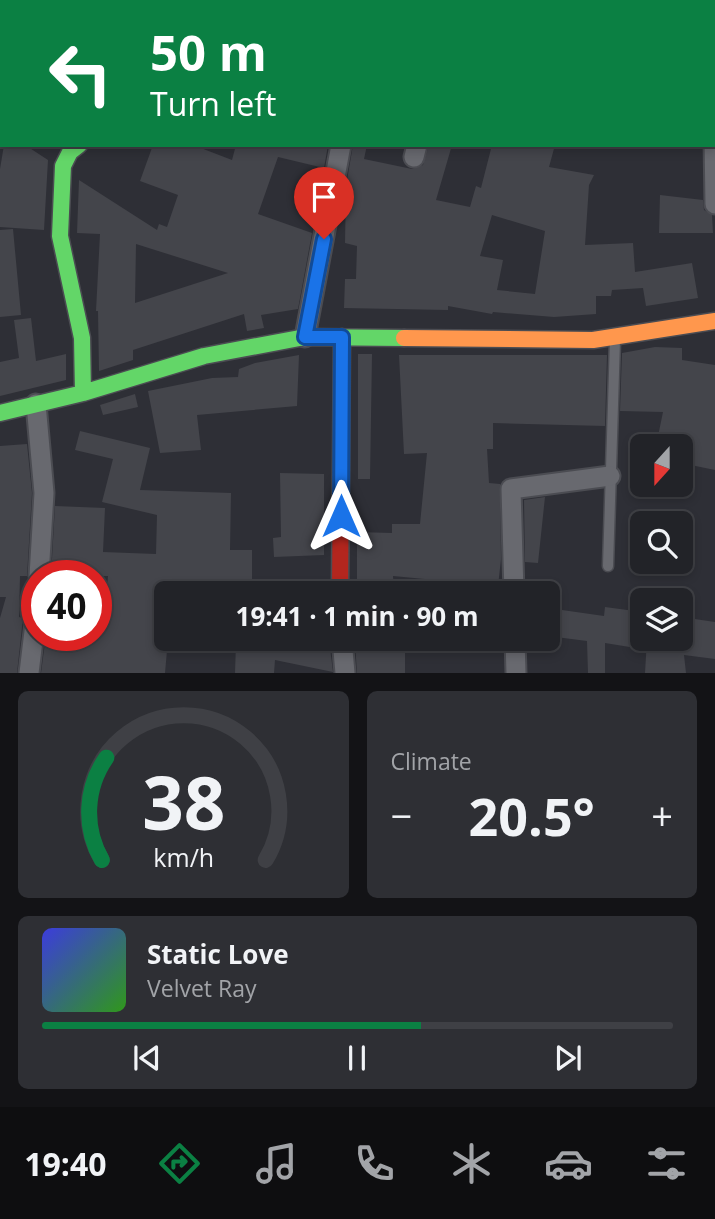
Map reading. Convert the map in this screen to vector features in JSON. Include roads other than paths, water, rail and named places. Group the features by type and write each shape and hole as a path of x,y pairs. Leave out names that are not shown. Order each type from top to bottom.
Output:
{"street":[{"path":"76,147 70,152 63,166 60,236 82,338 83,393"},
{"path":"305,337 341,147"},
{"path":"714,147 715,204"},
{"path":"0,413 83,393 204,356 305,337 593,340 715,321"},
{"path":"340,581 342,337"},
{"path":"36,404 44,494 40,560"},
{"path":"514,581 511,489 610,476"},
{"path":"29,673 32,651"},
{"path":"343,651 345,673"},
{"path":"515,651 516,673"}],"lane":[{"path":"608,566 615,336"}]}
